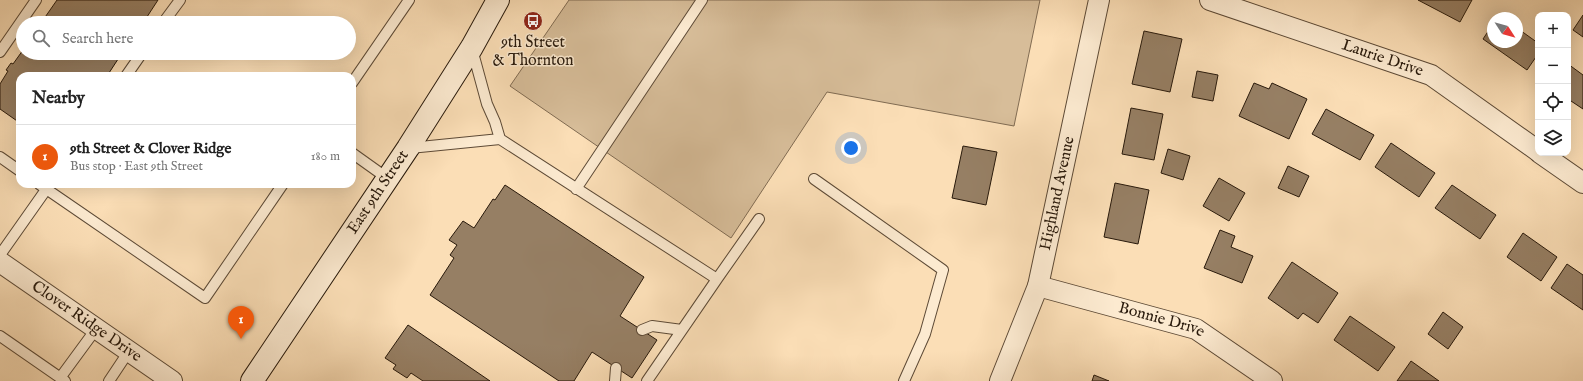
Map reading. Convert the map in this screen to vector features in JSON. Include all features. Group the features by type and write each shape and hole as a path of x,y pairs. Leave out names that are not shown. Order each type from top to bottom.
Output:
{"main road":[{"name":"East 9th Street","path":"252,381 408,148 472,47 498,0"}],"street":[{"name":"Highland Avenue","path":"1000,381 1038,286 1099,0"},
{"name":"Laurie Drive","path":"1210,0 1431,75 1535,149"},
{"name":"Laurie Drive","path":"1545,156 1583,183"},
{"name":"Clover Ridge Drive","path":"0,262 172,381"},
{"name":"Bonnie Drive","path":"1038,286 1196,328 1272,381"}],"lane":[{"path":"25,16 36,0"},
{"path":"169,16 180,0"},
{"path":"356,77 409,0"},
{"path":"576,189 702,0"},
{"path":"0,52 16,29"},
{"path":"472,47 487,104 495,122 500,139"},
{"path":"129,72 137,60"},
{"path":"408,148 500,139 717,279"},
{"path":"356,156 387,178"},
{"path":"0,157 16,168"},
{"path":"814,179 943,270 925,334 904,381"},
{"path":"0,255 44,188"},
{"path":"48,188 205,298 280,188"},
{"path":"647,381 759,219"},
{"path":"642,330 652,326 682,330"},
{"path":"0,336 63,380 96,329"},
{"path":"109,381 129,351"},
{"path":"615,381 616,368"}],"shaded area":[{"path":"569,0 1040,0 1014,126 827,92 731,238 510,86"}],"building":[{"path":"57,0 158,0 148,16 46,16"},
{"path":"1418,0 1472,0 1460,22"},
{"path":"1583,15 1583,37 1573,30"},
{"path":"1144,31 1182,39 1170,92 1132,84"},
{"path":"1523,32 1535,41 1535,58 1527,70 1496,48 1523,48"},
{"path":"1487,33 1487,42 1483,39"},
{"path":"16,60 117,60 110,72 16,72 16,120 0,109 0,84 8,71 6,70 11,63 13,64"},
{"path":"1571,66 1583,75 1583,109 1571,101"},
{"path":"1197,71 1218,75 1213,101 1192,97"},
{"path":"1254,83 1269,89 1272,83 1307,99 1289,139 1239,116"},
{"path":"1131,108 1163,114 1154,160 1122,154"},
{"path":"1326,109 1374,135 1360,160 1312,134"},
{"path":"1391,143 1435,173 1419,197 1375,167"},
{"path":"963,146 997,152 986,205 952,198"},
{"path":"1168,149 1190,156 1183,180 1161,173"},
{"path":"1288,166 1309,176 1299,197 1278,188"},
{"path":"1219,178 1245,193 1229,221 1203,206"},
{"path":"1115,183 1149,190 1138,244 1104,237"},
{"path":"505,185 644,277 620,316 657,340 632,378 592,352 574,381 559,381 430,295 454,258 450,255 457,245 449,240 463,221 474,228 493,199 495,200"},
{"path":"1452,185 1496,215 1480,239 1435,208"},
{"path":"1220,230 1235,236 1231,247 1253,256 1242,283 1204,268"},
{"path":"1523,233 1557,257 1541,281 1507,257"},
{"path":"1292,262 1338,293 1318,323 1303,313 1298,319 1268,298"},
{"path":"1567,264 1583,275 1583,310 1551,288"},
{"path":"1443,312 1463,327 1448,349 1428,334"},
{"path":"1350,316 1395,347 1378,371 1334,340"},
{"path":"408,325 490,381 423,381 411,373 407,378 393,369 396,365 385,358"},
{"path":"1411,361 1439,381 1397,381"},
{"path":"1094,375 1109,381 1092,381"}],"place":[{"name":"9th Street & Thornton","path":"533,21"},
{"name":"9th Street & Clover Ridge","path":"241,339"}]}
